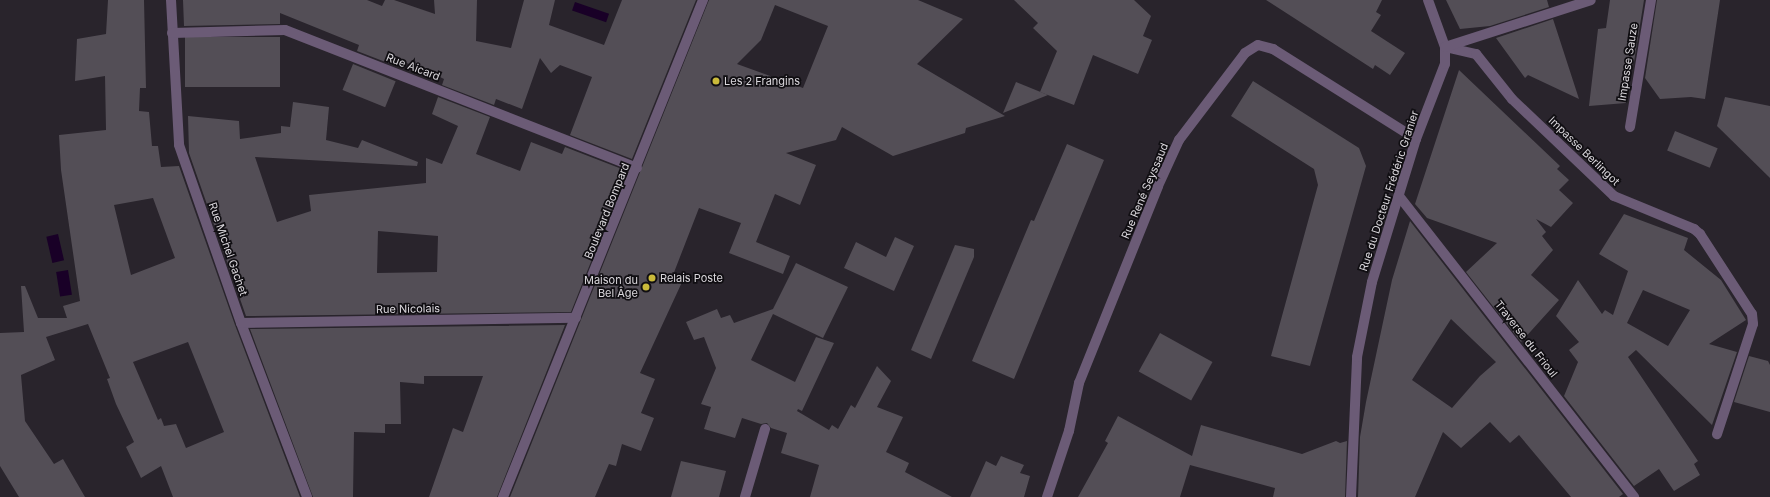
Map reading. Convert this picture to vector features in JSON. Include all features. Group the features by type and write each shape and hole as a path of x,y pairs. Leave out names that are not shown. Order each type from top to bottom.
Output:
{"street":[{"name":"Rue Michel Gachet","path":"171,0 179,145 241,323 307,497"},
{"name":"Boulevard Bompard","path":"503,497 637,168 703,0"},
{"path":"1428,0 1445,47 1591,0"},
{"name":"Impasse Sauze","path":"1630,127 1651,0"},
{"name":"Rue Aicard","path":"172,33 285,30 637,168"},
{"name":"Rue René Seyssaud","path":"1047,497 1070,424 1079,384 1161,180 1179,140 1245,53 1258,45 1273,49 1416,139"},
{"name":"Rue du Docteur Frédéric Granier","path":"1351,497 1357,357 1372,282 1416,139 1445,64 1445,47"},
{"name":"Impasse Berlingot","path":"1445,47 1476,54 1512,99 1614,196 1694,229 1700,234 1752,314 1753,324 1718,434"},
{"name":"Traverse du Frioul","path":"1399,196 1634,497"},
{"name":"Rue Nicolais","path":"241,323 576,318"},
{"path":"745,497 765,429"}],"shaded area":[{"path":"575,2 609,14 606,22 572,11"},
{"path":"58,234 64,260 52,263 46,237"},
{"path":"68,270 72,295 60,297 56,272"}],"building":[{"path":"108,0 144,0 146,88 140,88 139,111 149,112 152,146 158,146 161,167 179,166 235,325 300,497 173,497 161,466 141,478 126,447 134,442 116,404 107,379 110,378 88,324 46,337 55,360 21,375 25,421 54,464 63,459 85,497 19,497 0,466 0,333 24,332 21,286 25,286 38,318 67,318 63,306 80,301 61,170 59,135 106,130 105,76 75,81 77,39 106,34","holes":["153,198 175,258 131,275 114,205","188,342 224,432 186,448 176,424 164,426 161,418 158,420 133,362"]},
{"path":"183,0 367,0 382,6 385,0 394,0 435,14 434,0 477,0 476,41 511,48 524,0 555,0 549,25 604,45 622,0 696,0 632,159 570,135 592,77 560,65 551,73 540,58 522,109 496,99 494,105 442,85 444,79 428,71 404,62 401,68 357,51 359,45 280,13 280,24 184,26"},
{"path":"709,0 918,0 963,19 917,64 1005,116 966,128 965,133 893,156 842,127 836,140 786,153 816,165 800,205 775,194 756,242 790,256 783,274 729,253 741,223 699,208 673,275 683,280 640,373 655,379 641,413 654,418 641,451 622,444 616,466 609,464 595,497 510,497","holes":["775,5 828,26 803,88 737,64 761,40"]},
{"path":"1014,0 1134,0 1151,16 1143,36 1152,40 1138,74 1093,55 1074,105 1040,92 1057,51 1033,28 1038,23"},
{"path":"1266,0 1382,0 1376,12 1381,15 1371,31 1405,53 1390,75 1375,65 1373,69"},
{"path":"1446,0 1547,0 1549,7 1490,26 1460,29"},
{"path":"1610,0 1644,0 1626,103 1589,106 1598,29 1606,28"},
{"path":"1657,0 1720,0 1705,99 1691,97 1660,99 1645,78"},
{"path":"1553,19 1579,99 1528,75 1525,78 1496,38"},
{"path":"185,37 280,37 280,87 185,87"},
{"path":"353,64 396,81 385,107 343,90"},
{"path":"1459,70 1560,166 1557,169 1569,180 1559,190 1573,203 1551,227 1536,219 1546,232 1542,236 1553,250 1531,275 1559,300 1521,342 1466,272 1497,243 1427,218 1415,204"},
{"path":"1253,81 1359,148 1366,166 1310,366 1271,356 1318,185 1314,169 1231,116"},
{"path":"1016,82 1048,95 1003,113"},
{"path":"438,97 490,117 476,154 520,171 531,142 562,154 565,147 627,171 571,312 246,316 189,153 188,116 239,121 240,139 281,133 281,126 290,127 293,102 329,107 326,140 358,148 362,140 418,162 417,166 255,157 277,222 311,211 309,195 426,183 426,158 442,164 458,126 432,114","holes":["378,231 438,236 437,272 377,273"]},
{"path":"1725,97 1770,106 1770,178 1717,126"},
{"path":"1675,131 1718,148 1710,168 1667,150"},
{"path":"1067,144 1104,160 1014,379 972,361 1031,220 1034,221"},
{"path":"1624,214 1688,238 1684,250 1721,280 1746,320 1709,344 1737,352 1712,425 1636,350 1628,357 1698,461 1694,464 1700,475 1674,491 1659,469 1634,486 1564,396 1578,362 1569,350 1579,342 1556,316 1578,280 1602,314 1605,310 1613,315 1628,271 1599,254","holes":["1643,290 1690,310 1668,346 1627,323"]},
{"path":"1410,221 1623,494 1619,497 1571,497 1519,435 1510,443 1490,422 1461,448 1443,432 1415,497 1358,497 1360,437 1392,280","holes":["1451,319 1496,362 1480,376 1452,408 1412,380"]},
{"path":"895,237 914,246 894,291 844,268 856,242 886,257"},
{"path":"955,245 974,249 974,257 931,359 911,350"},
{"path":"796,263 848,287 823,338 773,314 751,360 795,382 816,337 834,343 802,411 798,409 797,411 829,430 832,425 838,429 851,405 855,408 877,366 891,381 877,407 903,417 886,452 909,463 905,472 952,497 810,497 819,465 781,453 787,433 771,428 767,423 761,424 742,418 735,438 704,429 711,407 701,404 716,368 704,337 694,340 686,322 717,309 721,318 730,315 734,323 773,309"},
{"path":"565,325 497,497 429,497 453,428 463,432 483,376 424,376 424,384 400,382 401,424 385,424 385,433 354,432 353,497 313,497 250,329"},
{"path":"1160,333 1212,362 1191,401 1139,371"},
{"path":"1749,356 1768,361 1770,365 1770,412 1734,402"},
{"path":"1118,416 1192,456 1201,425 1302,454 1336,441 1340,443 1347,441 1345,497 1273,497 1275,488 1190,465 1180,497 1078,497 1108,443 1105,441"},
{"path":"1001,456 1024,465 1020,473 1030,476 1024,497 970,497 986,461 996,466"},
{"path":"681,461 726,471 719,497 671,497"}],"place":[{"name":"Les 2 Frangins","path":"716,81"},
{"name":"Relais Poste","path":"652,278"},
{"name":"Maison du Bel Âge","path":"646,287"}]}
